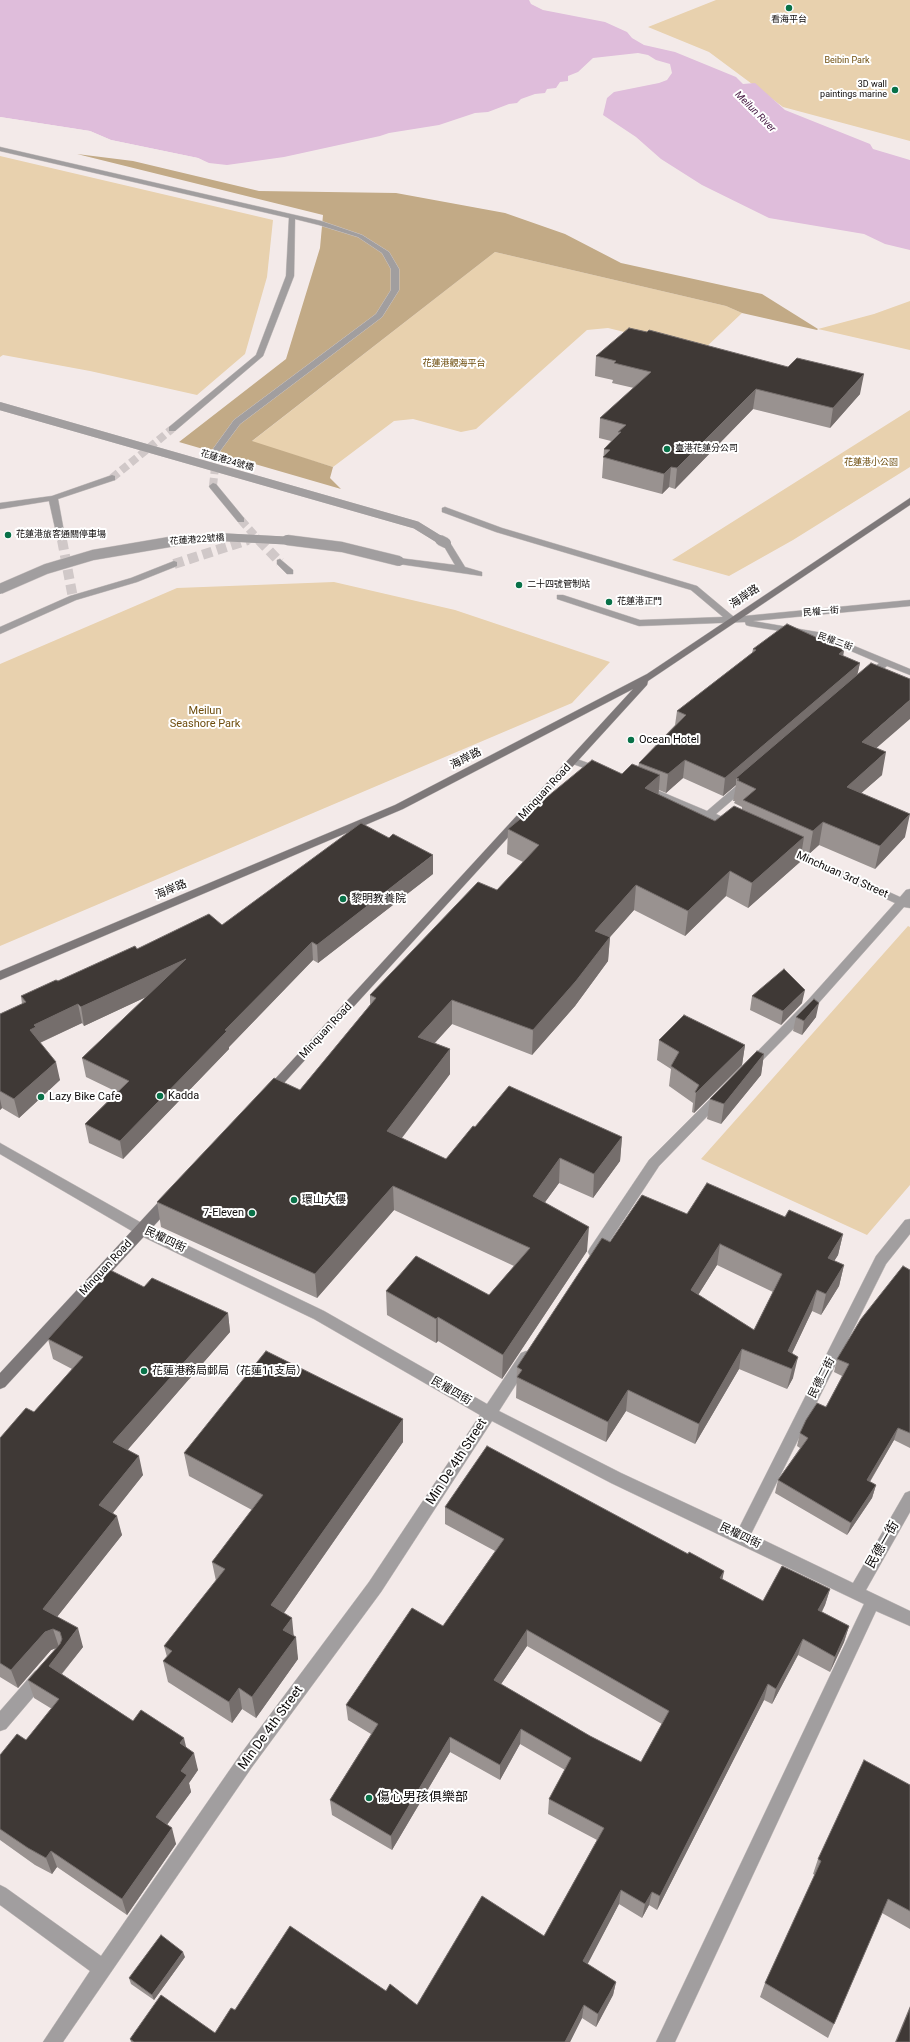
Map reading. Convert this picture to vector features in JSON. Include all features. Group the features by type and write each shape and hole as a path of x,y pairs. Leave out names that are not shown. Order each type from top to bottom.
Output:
{"main road":[{"name":"海岸路","path":"0,976 399,807 650,676 910,501"},
{"name":"Minquan Road","path":"264,1098 574,761 650,676"},
{"name":"Minquan Road","path":"0,1383 179,1190"}],"street":[{"path":"0,149 321,223 360,236 384,252 395,269 395,290 379,315 237,422 217,449"},
{"path":"172,429 259,356 290,276 292,217"},
{"name":"花蓮港24號橋","path":"0,406 416,525 446,542 462,569"},
{"path":"0,506 53,498 112,478"},
{"path":"213,486 241,520"},
{"path":"53,498 61,537"},
{"path":"445,510 499,530 694,588 732,620"},
{"name":"花蓮港22號橋","path":"0,589 46,569 93,555 156,543 227,537 282,539 342,547 399,561 462,569 479,574"},
{"path":"280,562 290,572"},
{"path":"0,631 73,598 134,580 174,564"},
{"path":"560,597 639,623 732,620"},
{"name":"民權一街","path":"732,620 910,603"},
{"name":"民權二街","path":"732,620 820,635 910,672"},
{"path":"862,682 886,662"},
{"path":"574,761 610,775"},
{"path":"709,815 756,774"},
{"path":"638,786 745,831"},
{"name":"Minchuan 3rd Street","path":"773,844 907,900"},
{"path":"741,1075 812,1003 907,900"},
{"path":"589,1262 654,1163 730,1086"},
{"name":"民權四街","path":"0,1148 142,1230 297,1303 489,1413 616,1478 742,1537 910,1619"},
{"name":"民德二街","path":"742,1537 881,1260 910,1224"},
{"name":"Min De 4th Street","path":"52,2042 246,1761 375,1587 532,1347"},
{"name":"民德一街","path":"856,1593 910,1498"},
{"path":"665,2042 873,1601"},
{"path":"0,1723 49,1667"},
{"path":"0,1894 102,1968"}],"green space":[{"name":"Beibin Park","path":"716,0 910,0 910,141 783,107 709,52 648,27"},
{"path":"0,156 273,220 267,277 245,354 197,395 90,371 3,355 0,357"},
{"name":"花蓮港觀海平台","path":"495,252 726,306 742,313 702,351 608,328 587,330 476,429 461,432 413,419 394,421 333,467 251,442"},
{"path":"910,301 910,350 818,329 874,314"},
{"name":"花蓮港小公園","path":"910,410 910,467 793,540 729,576 672,560"},
{"name":"Meilun Seashore Park","path":"334,582 455,610 610,662 572,703 0,946 0,664 177,588"},
{"path":"908,926 910,927 910,1185 867,1235 701,1159"}],"shaded area":[{"path":"77,154 133,161 259,191 396,193 505,213 565,234 621,263 762,294 818,329 742,313 726,306 495,252 252,441 333,467 330,478 341,489 179,442 286,359 320,248 323,215"}],"water":[{"name":"Meilun River","path":"0,0 529,0 531,4 543,10 605,22 627,32 632,38 644,45 675,52 736,77 743,84 755,83 785,110 870,144 873,149 910,160 910,250 885,244 864,234 769,218 702,185 661,159 636,137 603,115 607,98 614,92 667,80 672,73 670,64 656,60 648,55 638,53 593,58 578,72 568,76 568,81 560,82 556,88 547,89 545,93 535,94 521,99 517,103 509,104 488,112 475,113 439,125 389,133 284,157 227,165 209,163 198,158 111,140 90,131 0,117"}],"pier":[{"path":"0,117 90,131 111,140 198,158 213,166 198,160 111,142 90,133 23,124 0,119"}],"building":[{"path":"629,328 647,332 649,330 788,367 797,358 864,374 833,408 756,389 677,468 671,467 664,474 603,457 610,450 604,449 626,425 600,418 651,372 614,363 616,361 596,356"},
{"path":"787,624 844,650 839,654 860,663 725,778 685,760 668,774 639,763 686,715 677,711 756,650 753,649"},
{"path":"871,663 910,679 910,700 862,742 886,752 847,787 910,814 880,846 823,822 813,831 743,800 756,789 737,780 739,779 736,778"},
{"path":"592,760 622,774 632,764 660,775 645,788 715,821 734,806 804,837 752,883 730,871 688,911 636,885 595,931 610,937 576,981 533,1030 452,1000 418,1037 450,1049 387,1131 446,1159 509,1086 622,1137 594,1174 560,1158 533,1196 589,1227 503,1355 438,1317 436,1319 386,1291 416,1256 489,1295 530,1248 393,1186 315,1274 157,1202 274,1078 300,1090 376,998 370,995 478,882 497,890 539,845 508,829"},
{"path":"361,823 389,838 393,834 433,855 317,945 312,942 225,1030 227,1031 120,1141 85,1124 129,1081 82,1058 186,959 81,1007 78,1004 34,1025 36,1027 30,1030 56,1062 14,1099 0,1091 0,1014 26,1002 21,996 135,946 137,949 209,914 222,925"},
{"path":"784,969 805,990 783,1011 752,996"},
{"path":"814,999 819,1003 804,1021 796,1017"},
{"path":"684,1015 745,1045 696,1093 695,1092 699,1085 671,1066 679,1052 659,1040"},
{"path":"757,1051 764,1054 724,1104 710,1099"},
{"path":"707,1183 785,1217 789,1210 843,1234 828,1258 844,1265 826,1294 817,1290 788,1351 798,1357 792,1369 742,1349 699,1424 628,1390 608,1422 517,1377 522,1370 517,1367 602,1238 610,1242 642,1195 687,1214","holes":["720,1244 782,1274 754,1330 691,1290"]},
{"path":"903,1266 910,1270 910,1433 898,1428 867,1480 876,1485 851,1523 778,1480 808,1438 800,1433 806,1420 817,1403 826,1407 849,1364 837,1359 861,1319"},
{"path":"110,1270 144,1287 152,1278 228,1313 113,1442 139,1456 99,1505 117,1516 43,1609 78,1628 49,1666 133,1721 141,1710 184,1738 180,1743 194,1753 181,1771 187,1775 156,1817 172,1828 122,1899 51,1851 46,1858 0,1829 0,1755 17,1734 26,1740 59,1699 28,1680 60,1644 62,1639 60,1632 53,1629 45,1632 11,1670 0,1663 0,1438 26,1408 34,1412 83,1357 48,1339"},
{"path":"266,1351 403,1419 271,1605 292,1618 283,1630 296,1637 252,1697 239,1688 229,1702 163,1661 172,1651 164,1646 225,1569 212,1562 263,1495 184,1453"},
{"path":"487,1446 688,1554 689,1552 724,1571 720,1578 763,1601 782,1566 830,1589 818,1610 849,1626 835,1657 803,1639 776,1689 768,1684 660,1896 652,1892 645,1904 621,1890 583,1961 616,1982 598,2014 584,2005 565,2042 134,2042 130,2039 161,1995 215,2033 231,2008 235,2010 290,1926 386,1991 390,1984 417,2005 482,1896 544,1936 604,1828 549,1799 571,1758 521,1729 500,1765 450,1737 391,1836 330,1800 378,1724 346,1705 412,1608 443,1626 504,1539 445,1507","holes":["527,1630 669,1711 641,1762 590,1736 494,1680"]},
{"path":"864,1760 910,1785 910,1911 888,1899 834,2024 765,1983 821,1861 818,1859"},
{"path":"161,1935 183,1952 152,1995 129,1978"},
{"path":"910,2008 910,2042 896,2042"}],"tunnel":[{"path":"112,478 172,429"},
{"path":"213,486 217,449"},
{"path":"241,520 256,537"},
{"path":"61,537 62,541"},
{"path":"246,541 256,537"},
{"path":"256,537 259,540"},
{"path":"62,540 73,598"},
{"path":"259,540 280,562"},
{"path":"174,564 246,541"}],"place":[{"name":"看海平台","path":"789,8"},
{"name":"3D wall paintings marine","path":"895,90"},
{"name":"臺港花蓮分公司","path":"667,449"},
{"name":"花蓮港旅客通關停車場","path":"8,535"},
{"name":"二十四號管制站","path":"519,585"},
{"name":"花蓮港正門","path":"609,602"},
{"name":"Ocean Hotel","path":"631,740"},
{"name":"黎明教養院","path":"343,899"},
{"name":"Kadda","path":"160,1096"},
{"name":"Lazy Bike Cafe","path":"41,1097"},
{"name":"環山大樓","path":"294,1200"},
{"name":"7-Eleven","path":"252,1213"},
{"name":"花蓮港務局郵局（花蓮11支局）","path":"144,1371"},
{"name":"傷心男孩俱樂部","path":"369,1798"}]}
